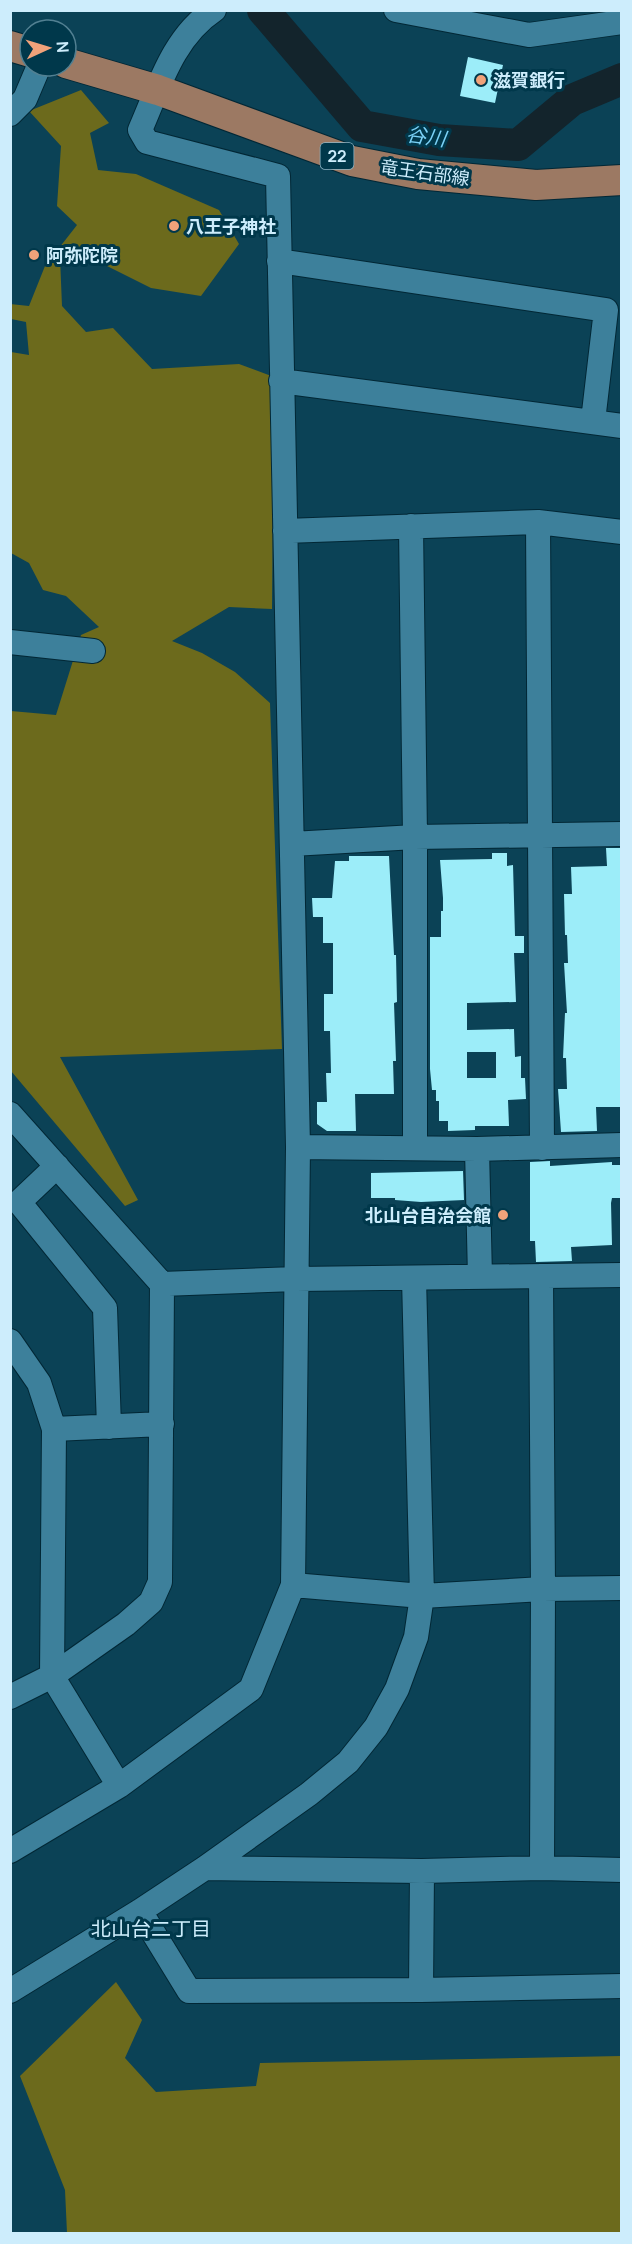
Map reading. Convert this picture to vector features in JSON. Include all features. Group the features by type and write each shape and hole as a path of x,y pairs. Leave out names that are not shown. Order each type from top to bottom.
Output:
{"main road":[{"name":"竜王石部線","path":"78,67 158,90 352,161 418,174 536,185 621,180"}],"street":[{"path":"10,1851 119,1786 252,1689 292,1585 298,1147 278,176 147,142 140,130 180,42 201,19 214,10"},
{"path":"396,10 529,35 617,19"},
{"path":"10,114 25,99 34,78"},
{"path":"279,261 606,310 592,421"},
{"path":"281,381 621,426"},
{"path":"285,531 538,522 621,532"},
{"path":"538,522 542,1148"},
{"path":"411,526 415,837 415,1148"},
{"path":"10,642 93,651"},
{"path":"292,844 415,837 621,834"},
{"path":"10,1114 162,1284 160,1582 152,1602 126,1624 52,1676 10,1697"},
{"path":"298,1147 477,1149 621,1145"},
{"path":"477,1149 480,1277"},
{"path":"57,1166 20,1202 105,1308 109,1426"},
{"path":"162,1284 296,1279 621,1275"},
{"path":"541,1276 542,1868"},
{"path":"10,1991 205,1868 348,1762 376,1727 397,1689 416,1637 422,1596 414,1278"},
{"path":"10,1341 39,1383 54,1429 52,1676 119,1786"},
{"path":"54,1429 162,1424"},
{"path":"292,1585 422,1596 543,1589 621,1588"},
{"path":"205,1868 422,1871 542,1868 621,1870"},
{"path":"421,1990 422,1871"},
{"path":"140,1911 189,1991 621,1986"}],"shaded area":[{"path":"81,90 109,123 90,133 98,170 136,174 219,210 239,244 201,296 151,288 105,265 60,257 62,306 86,332 113,328 152,369 239,364 274,377 272,609 229,607 172,641 202,653 235,672 270,703 282,1049 60,1057 138,1200 125,1206 11,1071 11,711 56,715 81,635 99,627 66,596 43,590 29,563 11,553 11,352 29,355 26,322 11,319 10,304 29,306 45,266 77,225 57,206 61,146 29,111"},
{"path":"116,1982 142,2020 125,2058 156,2092 256,2086 260,2063 621,2056 621,2233 67,2233 65,2190 20,2076"}],"building":[{"name":"滋賀銀行","path":"468,57 503,65 495,103 460,96"},
{"path":"606,848 621,848 621,1107 596,1107 597,1131 561,1132 558,1089 567,1089 566,1058 563,1058 565,1013 567,1013 564,963 568,963 564,894 572,894 571,867 607,866"},
{"path":"492,853 507,853 507,866 513,865 515,936 524,936 524,953 514,953 516,1002 467,1003 467,1030 514,1029 515,1057 521,1056 521,1078 525,1078 526,1099 508,1100 509,1126 475,1126 475,1130 448,1131 448,1121 439,1121 439,1101 436,1101 436,1090 432,1090 430,1069 430,937 441,937 443,898 440,860 492,859","holes":["467,1052 496,1052 496,1078 467,1078"]},
{"path":"349,856 389,856 397,1002 394,1003 396,1061 393,1061 394,1094 355,1094 356,1131 327,1131 317,1124 317,1102 327,1102 326,1073 331,1073 330,1031 324,1031 324,994 333,994 333,943 323,943 323,917 313,917 312,898 332,898 335,861 349,861"},
{"path":"550,1161 550,1166 612,1162 612,1165 621,1165 621,1198 612,1198 611,1203 612,1245 571,1247 572,1261 536,1262 535,1241 530,1241 530,1162"},
{"path":"463,1171 464,1200 421,1202 395,1200 395,1198 371,1198 371,1173"}],"waterway":[{"name":"谷川","path":"263,10 362,126 439,140 518,145 572,100 622,79"}],"place":[{"name":"滋賀銀行","path":"481,80"},
{"name":"八王子神社","path":"174,226"},
{"name":"阿弥陀院","path":"34,255"},
{"name":"北山台自治会館","path":"503,1215"}],"district":[{"name":"北山台二丁目","path":"151,1928"}]}
